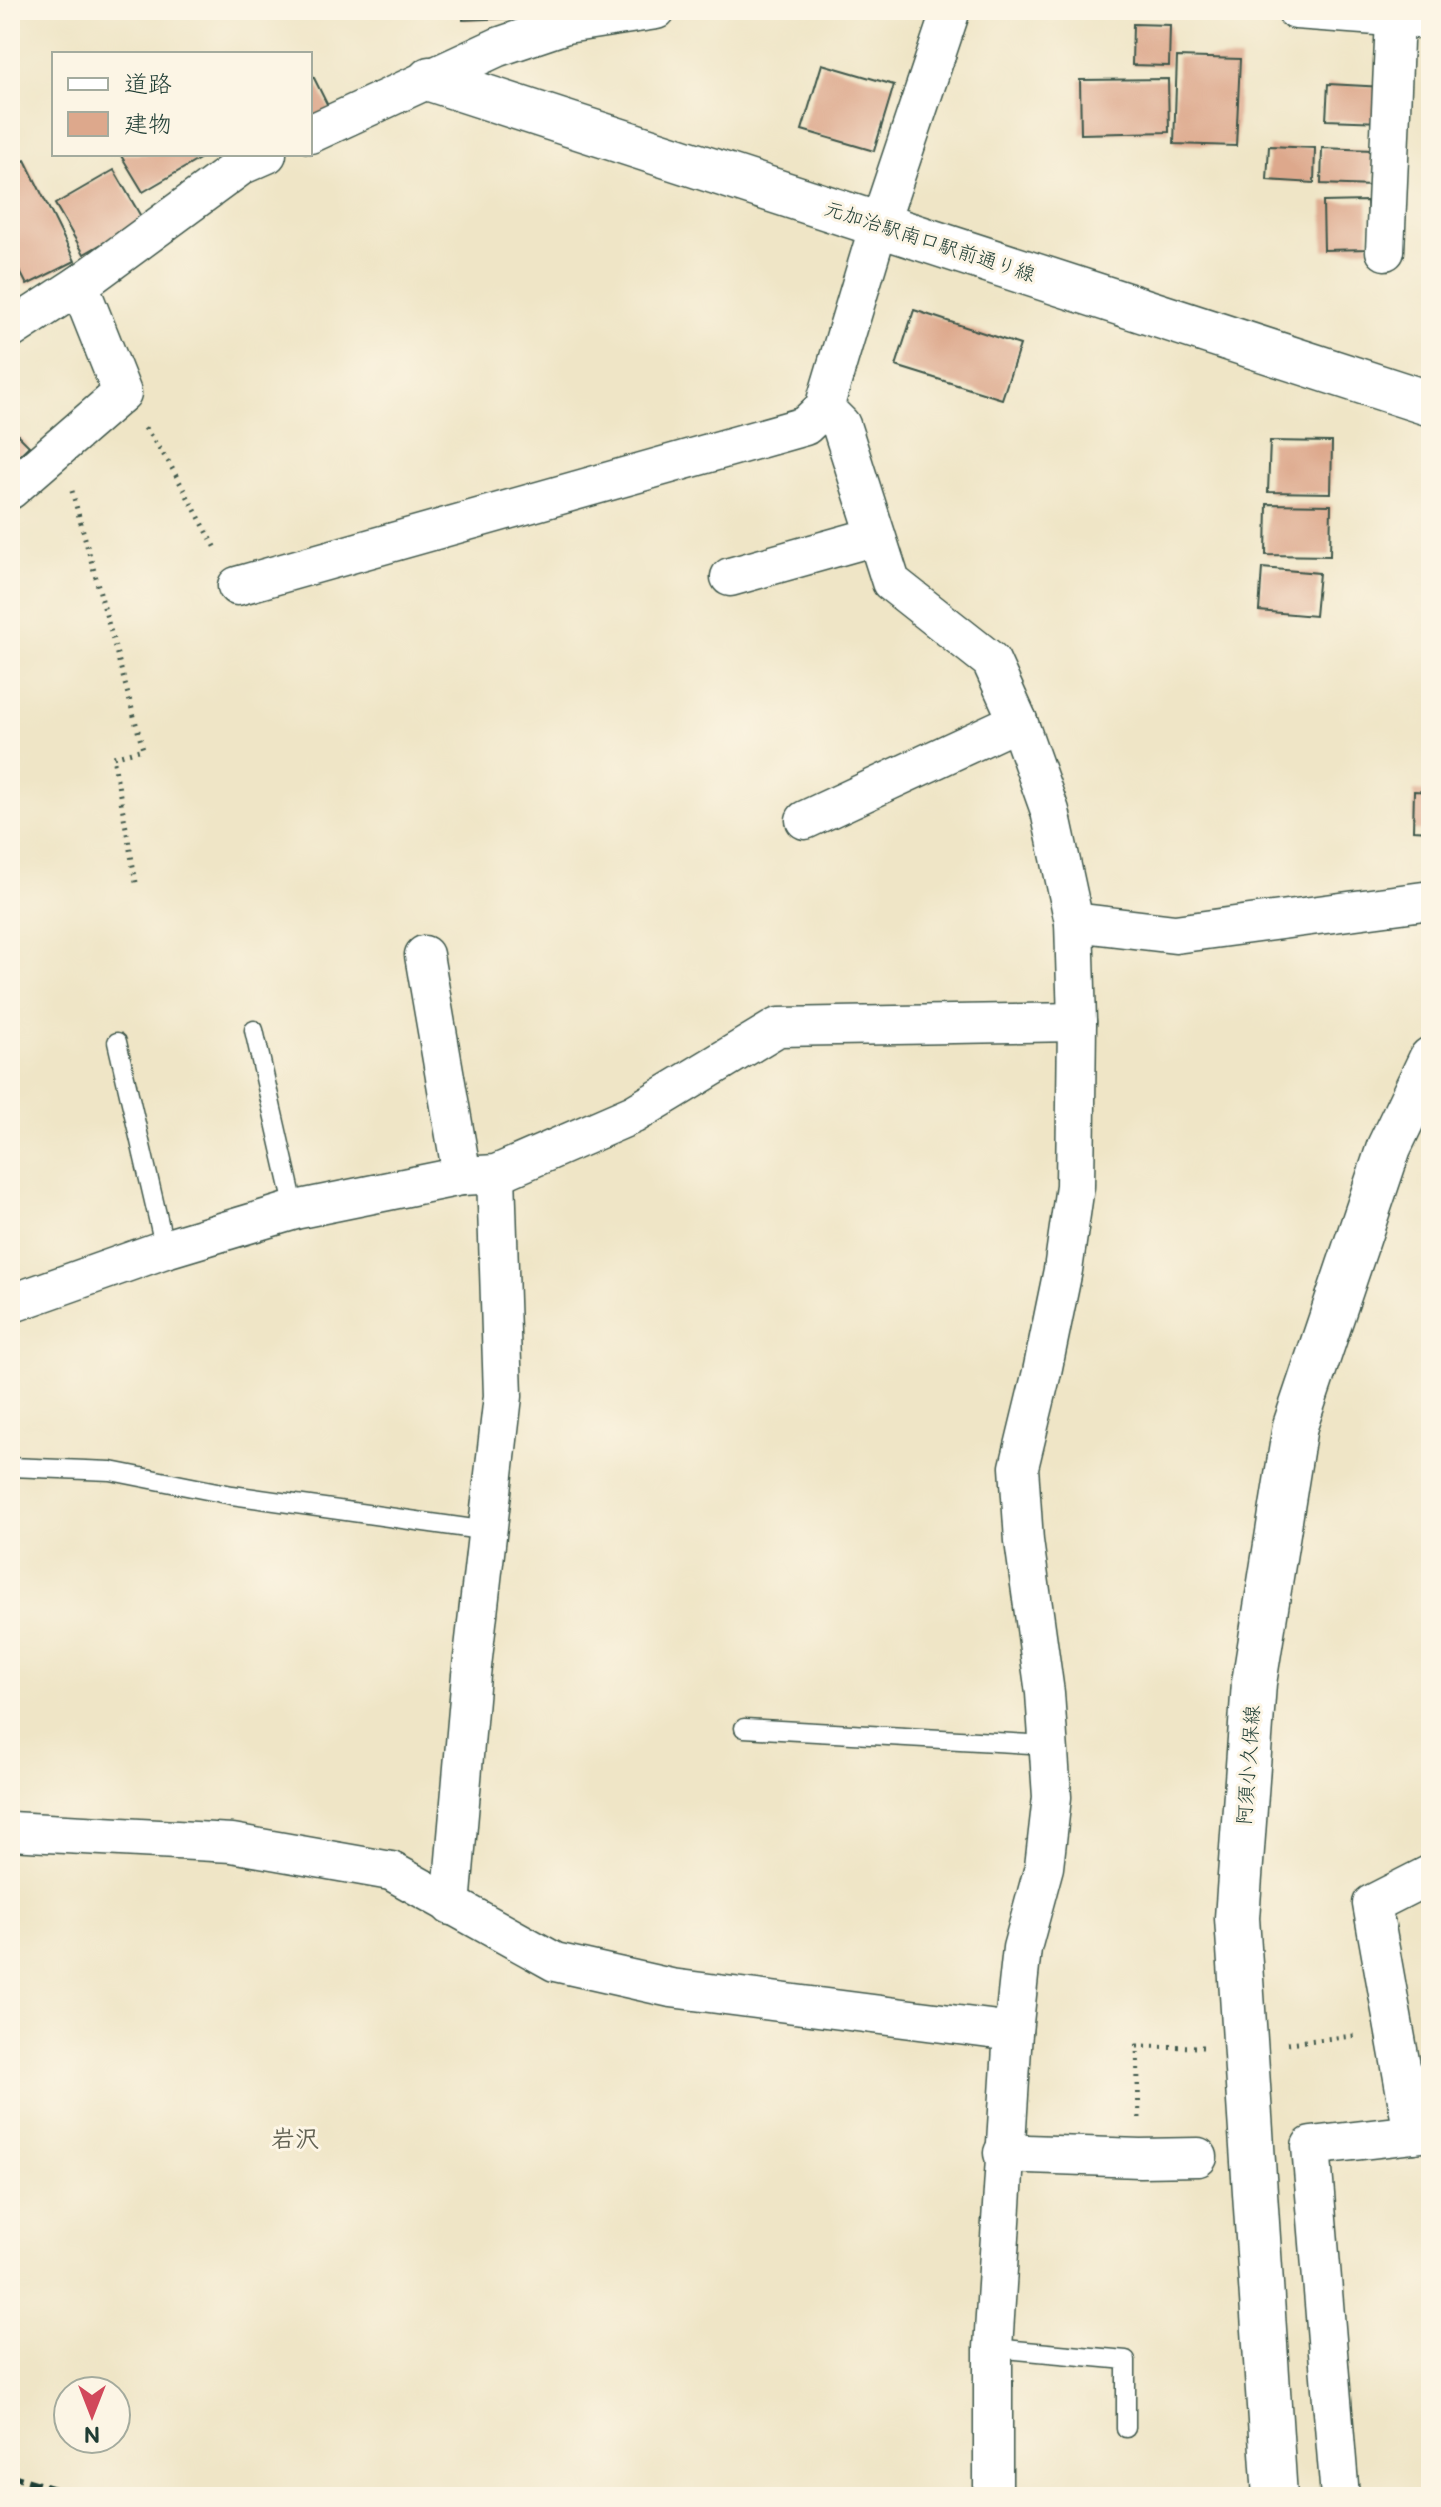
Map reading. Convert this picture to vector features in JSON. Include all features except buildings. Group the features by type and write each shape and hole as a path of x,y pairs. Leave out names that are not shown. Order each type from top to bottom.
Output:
{"street":[{"path":"312,133 569,17 656,10"},
{"path":"237,586 805,426 824,408 879,225 951,10"},
{"path":"1296,10 1413,19 1385,251"},
{"name":"元加治駅南口駅前通り線","path":"430,79 1431,404"},
{"path":"10,330 79,285 242,165 262,156"},
{"path":"10,490 122,393 79,285"},
{"path":"824,408 841,425 891,582 991,661 1018,721 1050,811 1074,922 1077,1022 1075,1186 1063,1270 1019,1467 1024,1541 1045,1693 1052,1797 1044,1867 1022,1948 1013,2032 993,2348 993,2497"},
{"path":"730,577 876,536"},
{"path":"805,820 1018,721"},
{"path":"1074,922 1175,934 1431,900"},
{"path":"424,955 479,1175 503,1396 471,1675 451,1906"},
{"path":"10,1304 165,1249 295,1210 479,1175 634,1114 778,1027 1077,1022"},
{"name":"阿須小久保線","path":"1275,2497 1237,1918 1254,1683 1295,1426 1389,1147 1431,1059"},
{"path":"10,1831 232,1843 391,1871 555,1962 657,1985 1013,2032"},
{"path":"1340,2497 1311,2146 1422,2133 1372,1904 1431,1874"},
{"path":"1003,2153 1198,2157"}],"lane":[{"path":"254,1030 295,1210"},
{"path":"117,1042 165,1249"},
{"path":"10,1467 111,1471 232,1495 488,1531"},
{"path":"744,1728 1049,1745"},
{"path":"993,2348 1126,2360 1126,2428"}],"path":[{"path":"122,393 168,461 237,586"},
{"path":"60,447 143,749 113,757 137,888"},
{"path":"1140,2158 1137,2046 1245,2047 1354,2036"}],"railway":[{"path":"10,2475 82,2497"}],"district":[{"name":"岩沢","path":"295,2139"}]}
